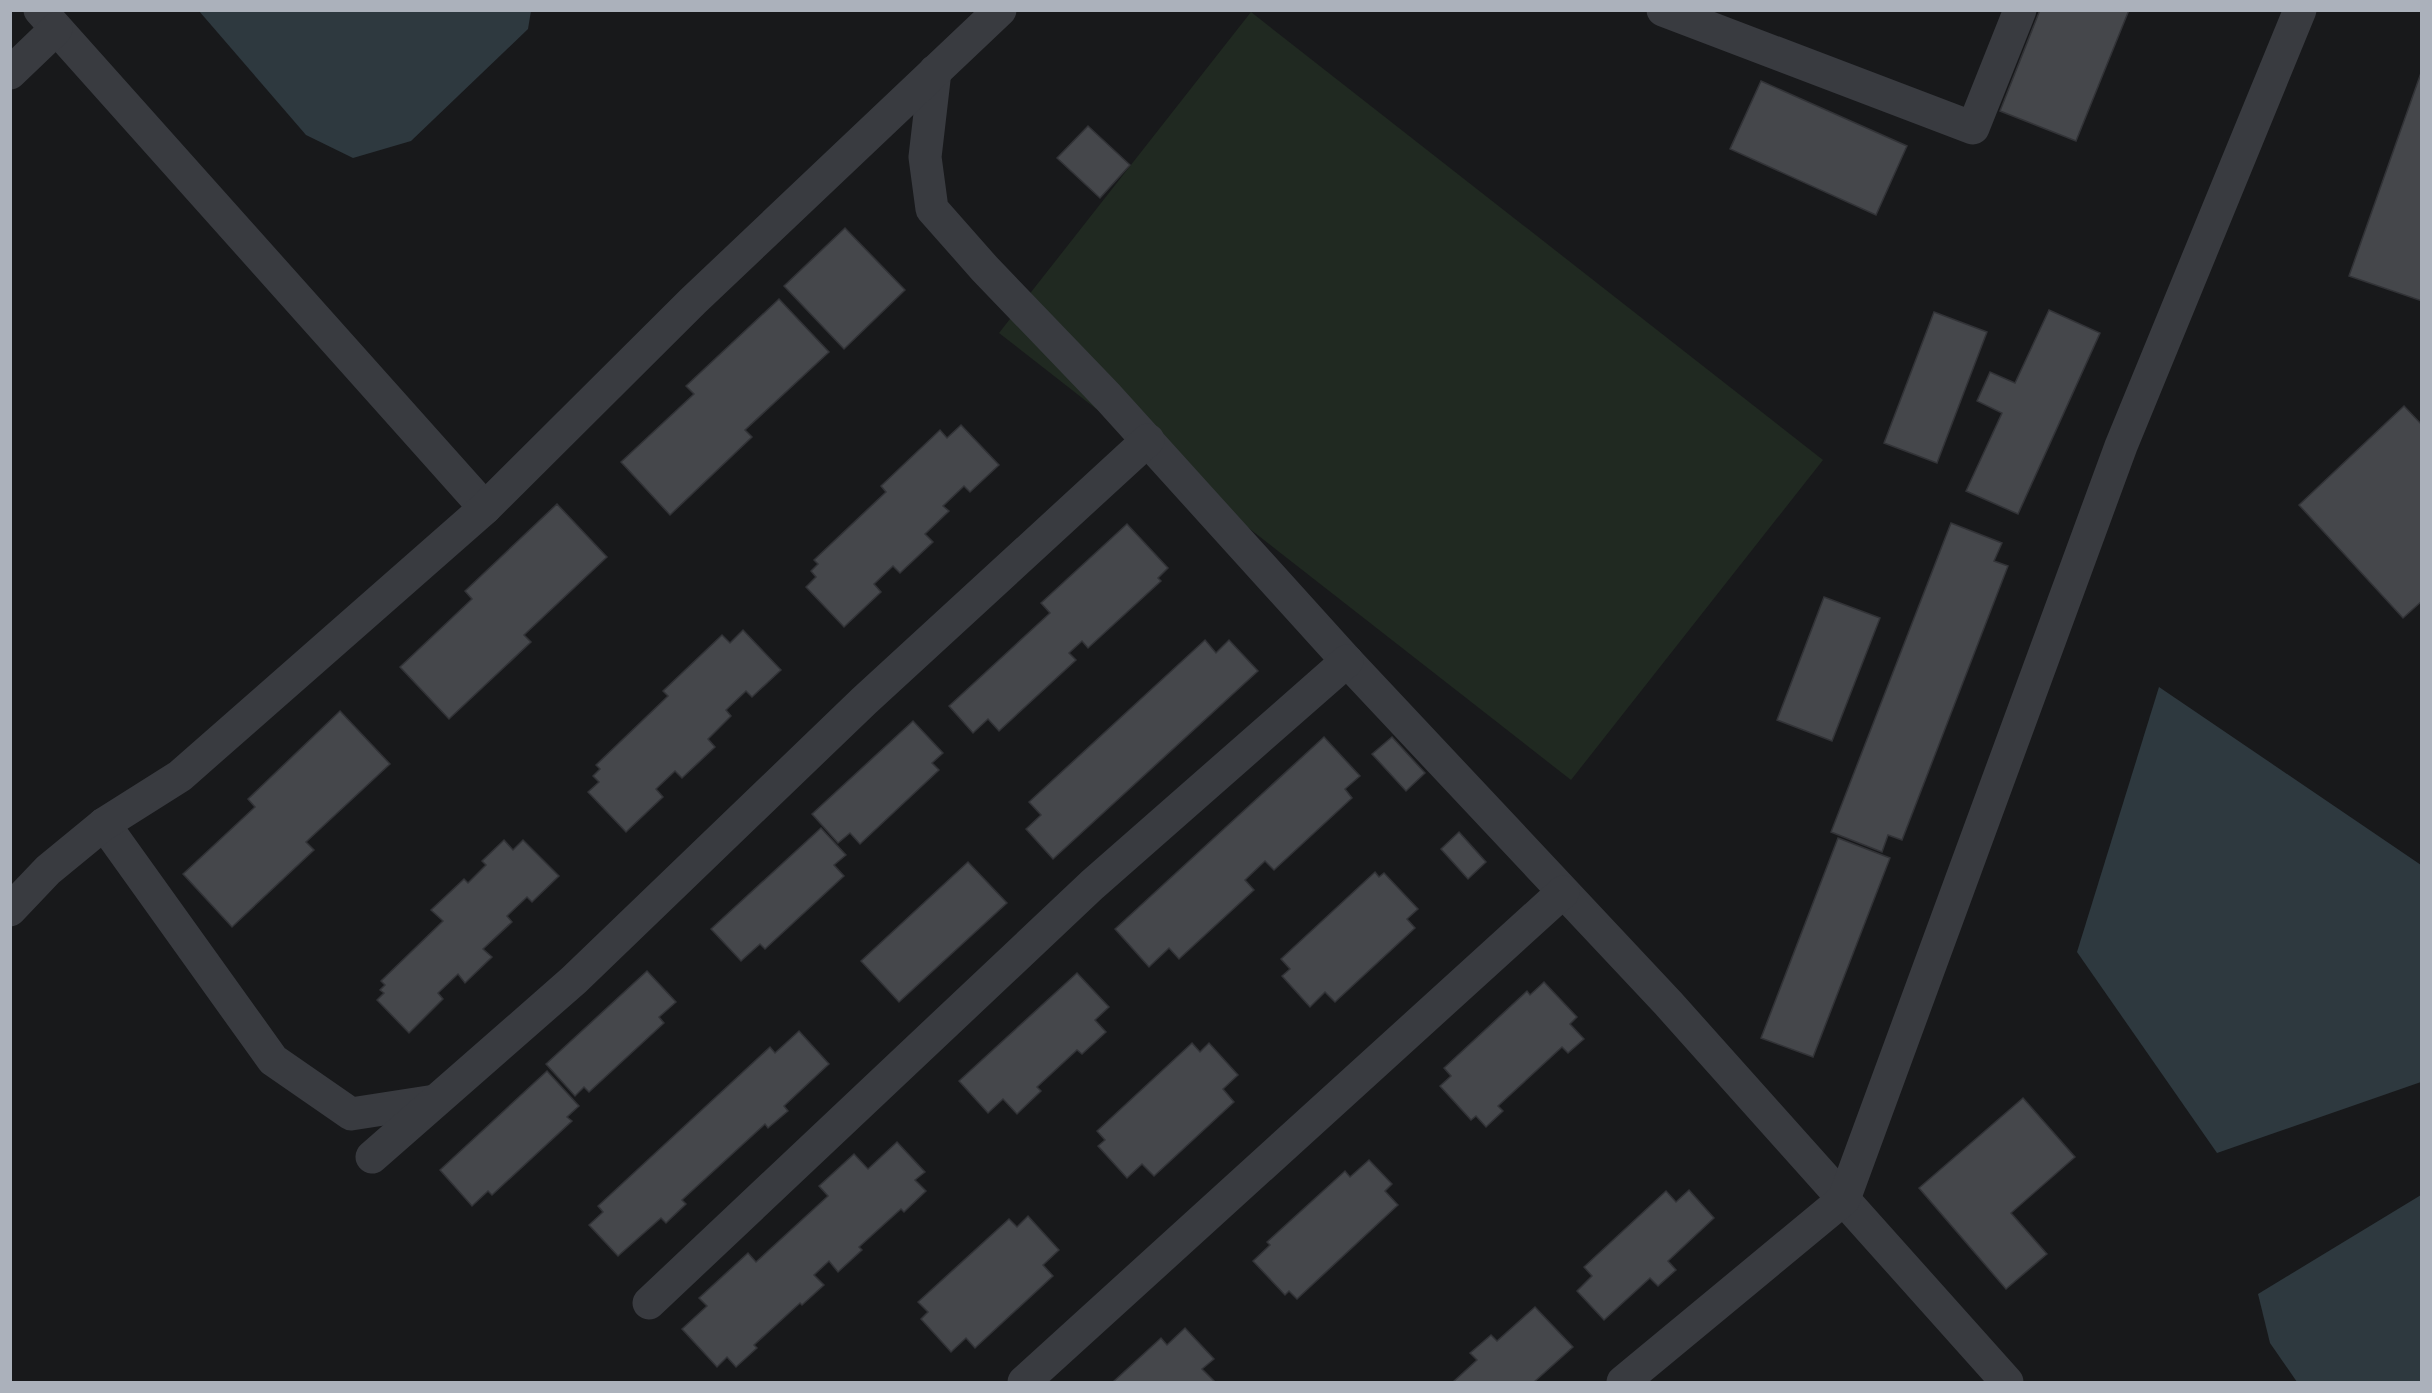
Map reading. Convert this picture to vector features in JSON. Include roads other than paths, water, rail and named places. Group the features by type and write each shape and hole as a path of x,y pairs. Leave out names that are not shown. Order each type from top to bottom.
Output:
{"street":[{"path":"10,910 48,870 104,824 180,776 485,508 693,301 1000,10"},
{"path":"1663,10 1973,128 2020,10"},
{"path":"1623,1383 1844,1199 2121,446 2300,10"},
{"path":"10,73 48,20 485,508"},
{"path":"935,71 925,157 932,209 985,269 1148,440 1347,661 1668,1004 2007,1383"},
{"path":"372,1157 574,980 864,700 1148,440"},
{"path":"649,1303 1092,885 1347,661"},
{"path":"104,824 273,1059 351,1114 435,1101"},
{"path":"1024,1383 1563,892"}]}
